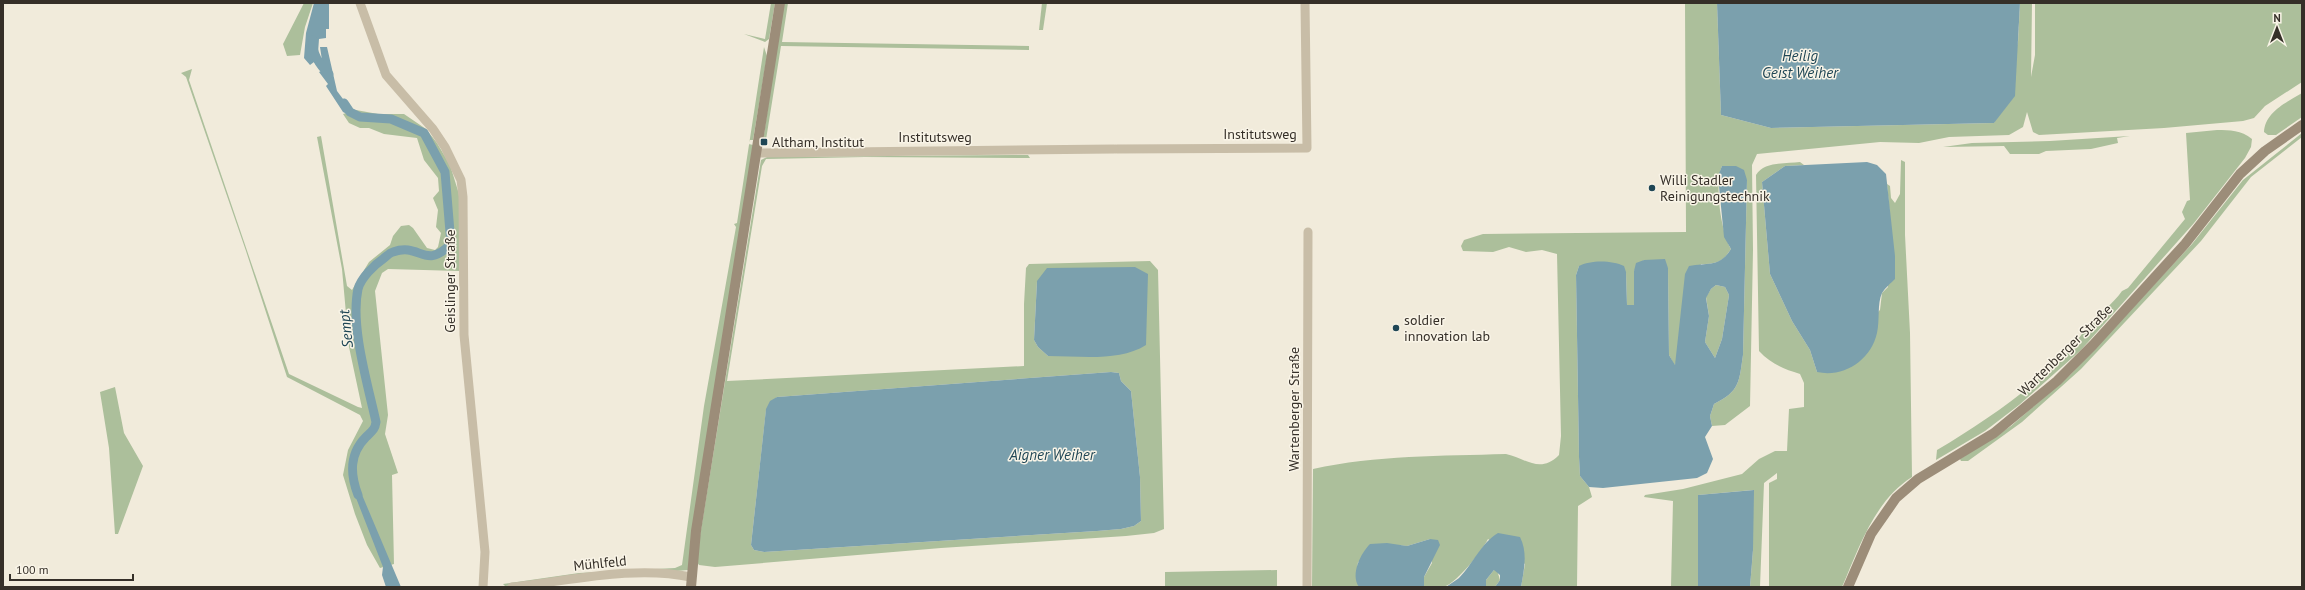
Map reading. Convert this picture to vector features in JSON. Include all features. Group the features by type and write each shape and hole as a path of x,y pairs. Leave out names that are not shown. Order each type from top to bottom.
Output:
{"main road":[{"path":"691,582 696,531 780,3"},
{"name":"Wartenberger Straße","path":"1848,587 1871,534 1896,498 1918,479 2000,428 2057,381 2093,345 2180,249 2240,174 2265,151 2302,125"}],"street":[{"name":"Geislinger Straße","path":"360,3 386,75 433,129 445,147 461,180 463,197 464,335 485,552 483,587"},
{"name":"Institutsweg","path":"756,153 1307,148 1305,3"},
{"name":"Wartenberger Straße","path":"1307,587 1308,232"},
{"name":"Mühlfeld","path":"512,587 635,573 667,573 691,582"}],"green space":[{"path":"304,3 313,3 305,27 300,55 287,56 283,44"},
{"path":"771,3 775,3 769,39 765,42 744,34 765,39"},
{"path":"783,3 788,3 782,42 1029,46 1029,50 781,46 765,146 763,141"},
{"path":"1042,3 1047,3 1043,30 1039,30"},
{"path":"1685,3 1717,3 1721,115 1771,128 1994,123 2018,42 2020,3 2032,3 2031,77 2035,55 2035,3 2302,3 2302,82 2265,106 2254,118 2243,121 2164,128 2039,135 2033,132 2027,112 2023,127 2009,135 1949,137 1919,143 1880,142 1757,154 1752,165 1753,250 1750,406 1725,425 1712,426 1710,416 1714,404 1729,395 1737,385 1743,355 1747,180 1722,166 1719,184 1720,208 1724,231 1731,249 1725,257 1715,263 1701,264 1675,366 1669,355 1668,268 1654,261 1644,260 1634,271 1634,305 1627,305 1626,272 1579,266 1576,275 1580,476 1589,487 1592,497 1578,506 1577,587 1521,587 1525,564 1488,539 1481,551 1451,583 1446,586 1435,588 1424,587 1424,577 1432,563 1430,539 1407,546 1397,545 1358,562 1356,576 1359,587 1312,587 1313,469 1337,464 1385,459 1506,454 1533,464 1546,464 1559,455 1561,436 1557,254 1542,250 1526,252 1509,247 1493,252 1463,251 1461,246 1464,240 1483,234 1686,232"},
{"path":"764,47 767,56 753,140 750,140 749,143"},
{"path":"192,69 189,80 289,374 358,407 362,408 349,347 342,269 317,137 321,136 347,286 352,290 369,262 390,245 393,236 401,226 409,225 413,228 427,248 435,250 438,247 441,233 436,227 438,210 433,198 439,191 438,178 424,160 417,138 384,134 369,128 360,128 349,123 343,114 356,110 378,114 404,114 426,129 437,143 450,165 459,194 459,271 388,269 382,273 375,291 388,415 385,434 398,473 392,475 394,564 380,568 367,545 355,514 343,475 348,450 363,421 360,415 287,377 246,251 186,77 181,73"},
{"path":"2302,93 2302,117 2276,135 2268,135 2264,132 2265,125 2273,113 2278,108"},
{"path":"2231,130 2248,136 2252,139 2251,147 2245,158 2194,223 2081,350 2019,405 1985,431 1936,460 1937,450 1970,430 2046,373 2068,352 2089,325 2115,300 2122,291 2128,288 2185,219 2182,212 2187,201 2190,200 2186,133"},
{"path":"2302,133 2302,137 2251,177 2201,241 2081,369 2022,422 1968,461 1961,461 1960,459 2011,426 2071,374 2192,244 2243,180"},
{"path":"2130,136 2117,138 2118,143 2091,149 2046,151 2039,154 2010,154 2004,146 1943,147 1972,143 2050,141"},
{"path":"749,144 753,145 688,570 505,586 503,584 579,573 675,568 682,565 704,406 736,227 734,224 737,223"},
{"path":"1028,155 1030,158 865,157 766,159 762,166 727,381 1024,366 1024,304 1026,268 1029,264 1150,261 1158,270 1164,529 1154,533 1126,536 941,548 715,567 699,565 697,562 700,536 761,160 767,157","holes":["1037,281 1117,355 1048,356 1038,347 1034,340","1111,372 1119,373 1121,381 1131,391 1140,477 1141,521 1134,526 1121,529 1097,531 764,552 754,550 751,545 766,410 777,397"]},
{"path":"1901,160 1905,162 1905,235 1910,333 1912,477 1887,499 1869,526 1842,587 1769,587 1769,483 1777,479 1777,473 1764,483 1760,587 1750,587 1753,550 1753,490 1698,495 1698,587 1671,587 1673,501 1644,497 1645,495 1683,489 1742,474 1759,459 1775,451 1787,451 1789,409 1804,407 1804,383 1800,374 1778,366 1759,351 1756,175 1764,167 1770,165 1800,162 1804,165 1785,166 1762,182 1770,274 1792,321 1810,350 1817,372 1880,310 1882,293 1888,287 1890,217 1887,184 1890,186 1891,198 1895,203 1900,194"},
{"path":"1716,285 1725,287 1729,295 1722,339 1715,358 1705,342 1709,316 1706,297 1711,289"},
{"path":"115,387 124,433 143,466 118,534 115,534 109,448 100,392"},
{"path":"1277,570 1277,587 1165,587 1165,572"},
{"path":"1494,570 1497,570 1500,580 1495,587 1486,587 1486,580"}],"water":[{"path":"314,3 329,3 329,29 326,29 326,38 319,39 318,53 316,50 314,51 314,59 323,67 320,47 327,47 337,91 352,111 347,114 343,112 326,86 328,84 319,72 321,71 314,62 310,65 304,58 306,33"},
{"name":"Heilig Geist Weiher","path":"1717,3 2020,3 2015,96 1994,123 1771,128 1721,115"},
{"path":"1867,162 1877,165 1886,174 1895,256 1895,279 1886,287 1880,297 1877,333 1874,343 1869,351 1855,365 1846,369 1837,372 1817,372 1810,350 1792,321 1770,274 1762,182 1785,166"},
{"path":"1722,166 1736,166 1744,170 1747,180 1743,355 1737,385 1729,395 1714,404 1710,416 1712,426 1705,437 1713,459 1707,473 1697,478 1603,488 1589,487 1580,476 1579,457 1576,275 1579,266 1601,262 1624,266 1626,272 1627,305 1634,305 1634,271 1636,263 1644,260 1665,259 1668,268 1669,355 1675,365 1685,274 1689,266 1718,262 1727,255 1731,249 1724,237 1718,176","holes":["1716,285 1725,287 1729,295 1722,339 1715,358 1705,342 1709,316 1706,298 1711,289"]},
{"path":"1135,267 1148,274 1146,345 1124,354 1099,357 1048,356 1038,347 1034,340 1037,281 1047,268"},
{"name":"Aigner Weiher","path":"1111,372 1119,373 1121,381 1131,391 1140,477 1141,521 1134,526 1121,529 1097,531 764,552 754,550 751,545 766,409 770,401 777,397"},
{"path":"357,483 401,587 386,587 382,575 383,567 351,485"},
{"path":"1754,490 1753,550 1750,587 1698,587 1698,495"},
{"path":"1498,533 1520,537 1525,555 1521,587 1495,587 1500,580 1500,575 1494,570 1486,580 1486,587 1446,587 1459,578 1487,542"},
{"path":"1430,539 1438,540 1440,545 1424,577 1424,587 1359,587 1356,570 1360,558 1370,544 1387,543 1407,546"}],"waterway":[{"path":"313,40 313,49 315,54 322,67 329,74"},
{"name":"Sempt","path":"344,103 350,112 360,117 391,119 424,133 445,172 451,244 442,252 428,256 410,250 402,250 389,254 368,272 358,289 356,304 358,338 376,422 375,427 356,450 354,457 353,479 358,495"}],"place":[{"name":"Altham, Institut","path":"764,142"},
{"name":"Willi Stadler Reinigungstechnik","path":"1652,188"},
{"name":"soldier innovation lab","path":"1396,328"}]}
